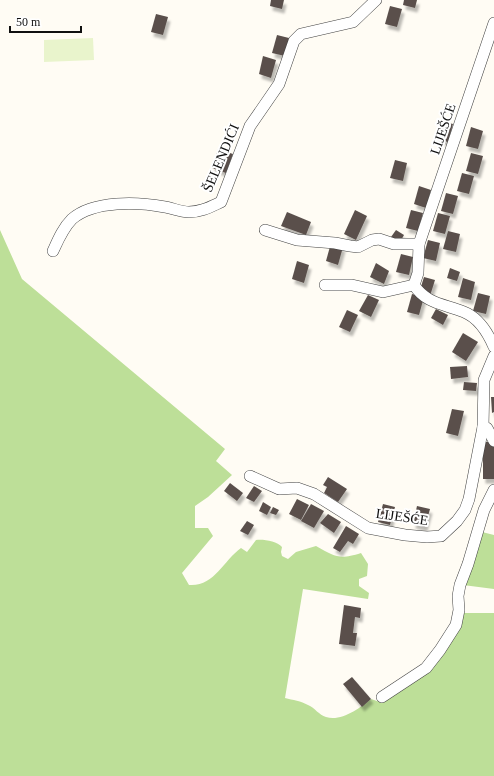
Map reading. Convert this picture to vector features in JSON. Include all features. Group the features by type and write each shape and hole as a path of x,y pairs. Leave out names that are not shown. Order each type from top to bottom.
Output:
{"street":[{"name":"ŠELENDIĆI","path":"53,251 69,223 74,218 96,208 125,202 165,207 188,212 204,210 221,202 250,126 279,84 294,41 301,34 353,22 376,0"},
{"name":"LIJEŠĆE","path":"414,285 418,273 419,244 494,23"},
{"path":"265,230 297,240 335,243 358,247 372,240 379,240 394,244 419,244"},
{"path":"325,285 352,285 383,292 414,285 419,293 428,300 465,312 474,318 483,327 494,347"},
{"name":"LIJEŠĆE","path":"250,476 279,489 297,488 314,494 368,528 405,535 427,537 441,536 457,521 465,510 483,427 484,380 494,356"},
{"path":"483,427 487,428 494,441"},
{"path":"382,697 426,668 456,625 459,610 458,596 460,585 468,564 484,510 494,490"}],"green space":[{"path":"93,38 94,60 44,62 44,40"},
{"path":"0,230 22,279 225,449 216,461 232,475 208,497 195,506 195,528 208,528 213,536 182,573 189,585 198,585 212,578 235,553 241,548 247,552 256,540 277,543 282,547 282,556 288,559 296,552 316,546 328,553 342,557 361,553 368,564 367,576 359,579 359,586 369,593 368,599 303,589 285,698 310,706 324,716 332,718 344,716 371,699 380,702 419,675 433,668 447,644 461,613 494,613 494,776 0,776"},
{"path":"482,532 494,535 494,589 463,585"}],"building":[{"path":"271,0 284,0 282,9 270,6"},
{"path":"404,0 417,0 415,8 403,5"},
{"path":"390,6 402,9 397,27 385,24"},
{"path":"156,14 168,17 163,35 151,32"},
{"path":"277,35 289,38 285,56 272,53"},
{"path":"263,56 276,60 271,78 259,74"},
{"path":"440,121 453,124 448,142 436,139"},
{"path":"471,127 483,131 478,149 466,146"},
{"path":"218,149 233,154 226,173 212,168"},
{"path":"471,153 483,156 478,174 466,171"},
{"path":"395,160 407,163 403,181 390,178"},
{"path":"462,173 474,176 469,194 457,191"},
{"path":"419,186 431,190 426,208 414,204"},
{"path":"446,193 458,196 453,214 441,211"},
{"path":"355,210 367,216 356,240 344,234"},
{"path":"411,210 423,213 418,231 406,228"},
{"path":"287,212 311,222 306,235 281,226"},
{"path":"438,213 450,216 445,234 433,231"},
{"path":"396,230 404,235 400,242 391,237"},
{"path":"448,231 460,234 456,252 443,249"},
{"path":"428,240 440,243 436,261 423,258"},
{"path":"331,243 343,247 338,265 326,261"},
{"path":"401,254 413,257 409,275 396,272"},
{"path":"297,261 309,265 304,283 292,279"},
{"path":"376,263 389,271 384,284 370,277"},
{"path":"450,268 460,272 457,281 447,278"},
{"path":"424,277 435,280 430,296 420,290"},
{"path":"463,278 475,282 471,300 458,297"},
{"path":"478,293 490,296 486,314 473,311"},
{"path":"412,294 424,297 419,315 407,312"},
{"path":"368,295 379,300 371,317 359,311"},
{"path":"436,309 448,315 443,325 431,318"},
{"path":"347,310 358,315 350,332 339,327"},
{"path":"463,333 478,342 466,361 452,352"},
{"path":"467,366 468,377 451,379 450,367"},
{"path":"464,382 477,383 476,391 463,390"},
{"path":"491,397 494,397 494,412 492,413"},
{"path":"452,409 464,411 458,436 446,433"},
{"path":"483,442 494,442 494,479 483,479"},
{"path":"328,477 347,489 338,502 324,493 327,487 323,485"},
{"path":"230,483 243,493 237,501 224,491"},
{"path":"254,486 262,491 254,502 246,498"},
{"path":"297,499 309,505 301,520 289,514"},
{"path":"263,502 271,507 267,515 259,511"},
{"path":"311,504 324,511 314,528 301,521"},
{"path":"383,504 395,507 390,525 378,522"},
{"path":"417,506 430,509 425,527 413,524"},
{"path":"273,507 279,510 276,515 270,513"},
{"path":"328,514 341,522 334,533 320,523"},
{"path":"247,521 254,525 248,535 240,531"},
{"path":"346,526 359,534 353,544 348,541 340,552 333,548"},
{"path":"344,605 361,608 360,618 355,617 353,633 357,633 355,646 339,644"},
{"path":"352,677 371,699 362,707 343,684"}]}
